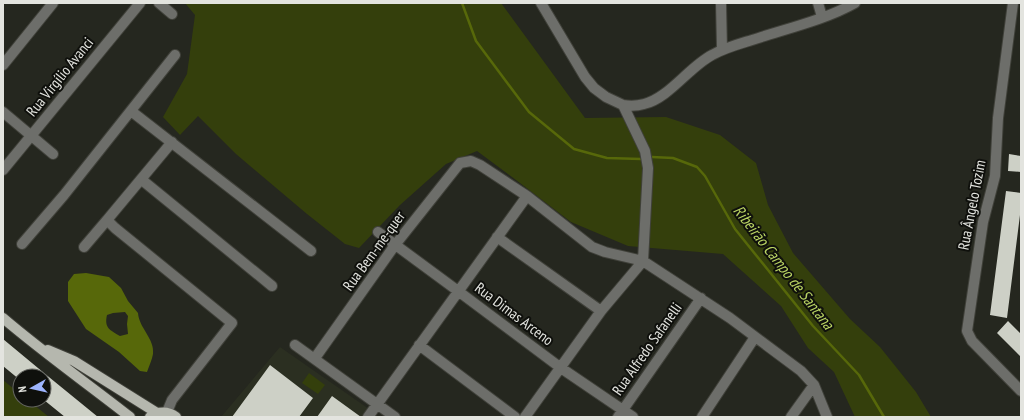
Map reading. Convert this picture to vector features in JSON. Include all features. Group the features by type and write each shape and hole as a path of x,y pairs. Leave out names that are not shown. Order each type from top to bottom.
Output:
{"main road":[{"path":"3,318 33,344 130,417"},
{"path":"33,344 74,361 158,414 176,417"}],"street":[{"path":"3,65 53,3"},
{"name":"Rua Virgílio Avanci","path":"3,170 140,3"},
{"path":"159,3 172,14"},
{"path":"541,3 586,78 594,88 606,97 623,105 643,104 662,96 699,63 722,50 822,17 855,3"},
{"path":"721,3 722,50"},
{"path":"818,3 822,17"},
{"name":"Rua Ângelo Tozim","path":"1013,3 998,118 995,176 983,222 967,331 972,341 1021,391"},
{"path":"22,244 64,195 175,55"},
{"path":"525,417 601,311 643,261 648,161 640,138 623,105"},
{"path":"131,110 311,251"},
{"path":"3,112 53,154"},
{"path":"84,247 142,180 172,142"},
{"name":"Rua Bem-me-quer","path":"314,358 395,245 460,163 471,161 480,165 527,196"},
{"path":"142,180 272,286"},
{"path":"368,417 527,196 598,250 643,261 730,318 801,371 814,385 827,417"},
{"path":"108,220 121,233 232,323 172,400 158,414"},
{"name":"Rua Dimas Arceno","path":"378,232 621,413 633,417"},
{"path":"497,237 601,311"},
{"name":"Rua Alfredo Safanelli","path":"621,413 701,298"},
{"path":"702,417 755,337"},
{"path":"295,345 395,417"},
{"path":"419,346 515,417"},
{"path":"791,417 814,385"}],"shaded area":[{"path":"185,3 501,3 585,118 666,117 720,135 756,163 768,205 793,253 850,319 880,347 916,392 931,417 855,417 834,372 808,348 781,306 723,254 628,246 571,222 477,151 446,164 400,205 359,248 345,244 236,154 198,116 180,135 163,117 187,74 195,15"},
{"path":"86,273 109,277 121,288 128,301 138,313 141,324 152,343 153,354 147,372 140,371 119,352 86,329 68,301 68,282 74,274","holes":["125,312 128,316 128,334 120,336 107,326 106,319 107,315"]},
{"path":"280,347 369,409 363,417 221,417"},
{"path":"309,373 325,385 318,394 302,383"},
{"path":"3,380 12,387 12,408 38,408 49,417 6,417 3,414"}],"building":[{"path":"1009,154 1021,156 1021,172 1008,171"},
{"path":"1006,191 1021,193 1021,207 1007,318 990,315"},
{"path":"1008,321 1021,334 1021,357 997,333"},
{"path":"3,339 38,368 12,368 12,373 3,366"},
{"path":"270,365 313,398 299,417 232,417"},
{"path":"52,379 98,417 65,417 52,406"},
{"path":"332,396 361,417 317,417"}],"waterway":[{"name":"Ribeirão Campo de Santana","path":"462,3 476,41 529,112 574,149 607,158 641,159"},
{"name":"Ribeirão Campo de Santana","path":"652,157 673,158 697,167 705,176 735,229 813,326 859,375 884,417"}]}
